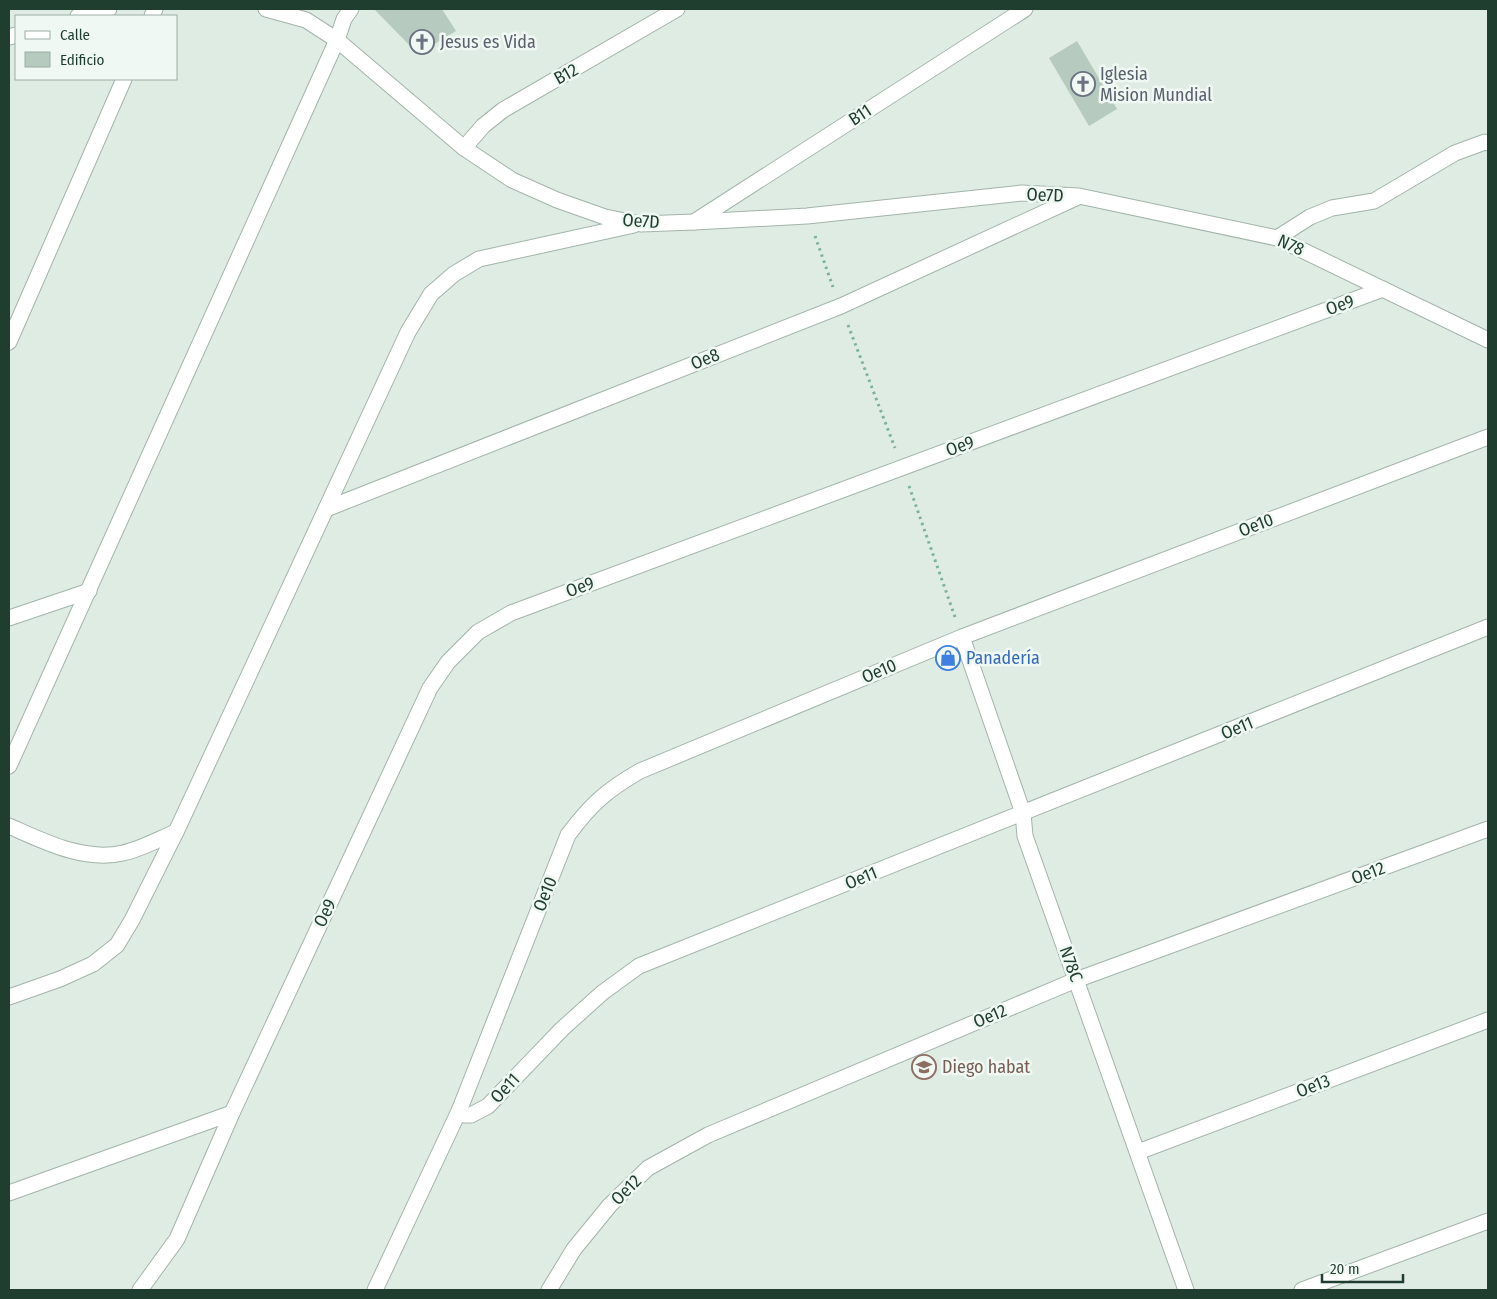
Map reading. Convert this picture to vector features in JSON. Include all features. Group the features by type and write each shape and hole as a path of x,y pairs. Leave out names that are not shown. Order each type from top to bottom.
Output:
{"street":[{"path":"82,15 109,9"},
{"name":"Oe7D","path":"266,9 306,20 337,40 464,148 512,180 558,200 606,217 641,224 694,222 807,216 1022,193 1079,196"},
{"path":"9,766 337,40 344,19 351,9"},
{"name":"B12","path":"464,148 483,126 503,110 676,9"},
{"name":"B11","path":"694,222 1025,9"},
{"path":"9,342 124,80"},
{"path":"1277,238 1310,216 1332,208 1374,201 1455,153 1485,142 1488,143"},
{"name":"N78","path":"1079,196 1277,238 1488,340"},
{"name":"Oe8","path":"326,509 841,306 1079,196"},
{"path":"9,997 60,979 93,964 117,945 132,920 176,832 408,332 431,294 454,274 479,259 641,224"},
{"name":"Oe9","path":"140,1290 177,1239 232,1113 430,688 448,662 478,632 510,613 1383,289"},
{"name":"Oe10","path":"459,1111 568,835 588,809 615,785 640,770 962,637 1488,437"},
{"path":"9,618 89,591"},
{"name":"Oe11","path":"459,1111 472,1115 488,1106 569,1023 602,993 639,966 1488,627"},
{"name":"N78C","path":"962,637 1023,813 1025,836 1186,1290"},
{"path":"9,826 45,842 102,856 124,853 176,832"},
{"name":"Oe12","path":"549,1290 574,1249 610,1205 648,1168 708,1134 1076,980 1488,829"},
{"name":"Oe13","path":"1138,1152 1488,1020"},
{"path":"375,1290 459,1111"},
{"path":"9,1193 232,1113"},
{"path":"1302,1290 1488,1221"}],"path":[{"path":"807,216 841,306"}],"building":[{"name":"Jesus es Vida","path":"374,9 442,9 456,31 418,54"},
{"name":"Iglesia Mision Mundial","path":"1077,41 1117,109 1089,126 1049,58"}],"place":[{"name":"Jesus es Vida","path":"422,42"},
{"name":"Iglesia Mision Mundial","path":"1083,84"},
{"name":"Panadería","path":"948,658"},
{"name":"Diego habat","path":"924,1067"}]}
